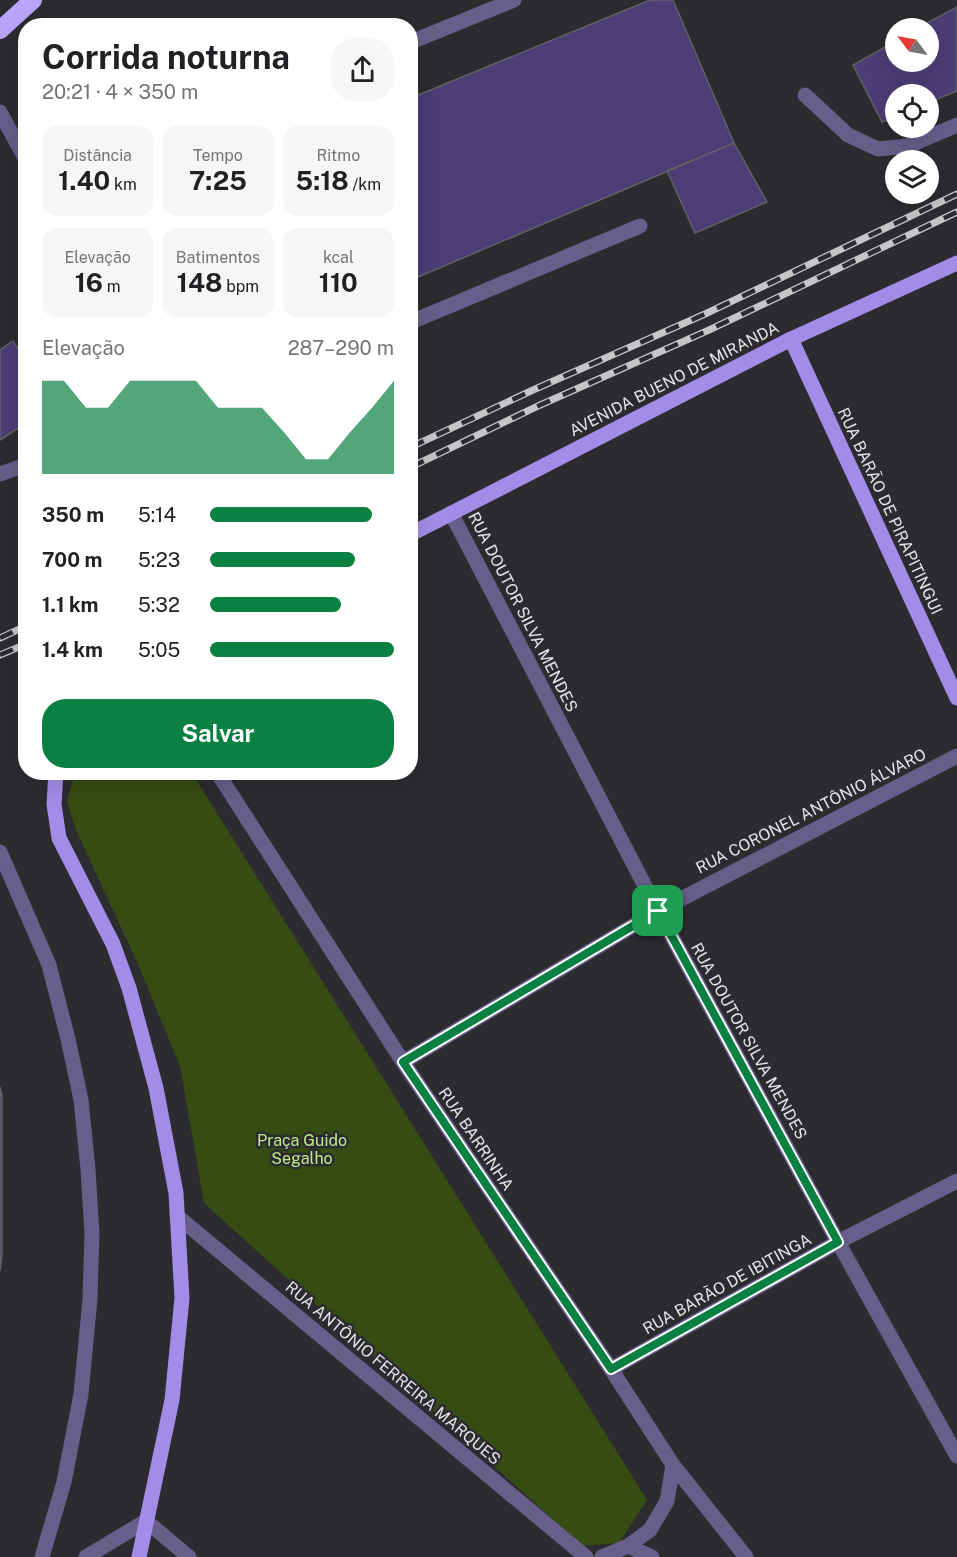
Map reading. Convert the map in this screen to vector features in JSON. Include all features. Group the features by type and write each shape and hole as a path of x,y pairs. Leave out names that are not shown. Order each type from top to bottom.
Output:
{"highway":[{"path":"5,25 33,0"}],"main road":[{"name":"AVENIDA BUENO DE MIRANDA","path":"418,530 791,339 957,263"},
{"name":"RUA BARÃO DE PIRAPITINGUI","path":"791,339 957,698"},
{"path":"56,780 54,804 59,838 113,944 129,988 156,1088 176,1193 182,1298 172,1400 139,1557"}],"street":[{"path":"418,39 514,0"},
{"path":"805,95 848,135 878,149 908,146 957,125"},
{"path":"0,112 18,145"},
{"path":"418,319 640,226"},
{"path":"0,474 18,468"},
{"name":"RUA DOUTOR SILVA MENDES","path":"451,513 658,911 957,1456"},
{"name":"RUA CORONEL ANTÔNIO ÁLVARO","path":"403,1062 658,911 957,756"},
{"name":"RUA BARRINHA","path":"222,780 403,1062 611,1369 673,1465 746,1557"},
{"path":"0,852 49,965 81,1100 88,1169 91,1222 90,1299 81,1394 63,1482 42,1557"},
{"name":"RUA BARÃO DE IBITINGA","path":"611,1369 838,1242 957,1181"},
{"name":"RUA ANTÔNIO FERREIRA MARQUES","path":"177,1216 586,1557"},
{"path":"602,1557 628,1546 650,1530 668,1501 673,1465"},
{"path":"86,1557 146,1521 189,1557"},
{"path":"628,1546 652,1557"}],"green space":[{"name":"Praça Guido Segalho","path":"73,780 196,780 647,1500 619,1543 582,1546 204,1203 180,1066 137,962 76,830 67,802"}],"building":[{"path":"650,0 673,0 734,143 418,277 418,95"},
{"path":"957,7 957,91 939,98 939,84 885,84 885,121 882,122 853,65 885,47 885,72 939,72 939,18 937,18"},
{"path":"734,143 767,202 695,233 667,171"},
{"path":"13,341 18,349 18,428 0,440 0,350"},
{"path":"0,1087 2,1097 2,1254 0,1271"}],"railway":[{"path":"418,444 705,314 957,194"},
{"path":"418,464 538,406 709,330 957,212"},
{"path":"0,638 18,630"},
{"path":"0,655 18,647"}],"route":[{"path":"658,911 838,1242 611,1369 403,1062 658,911"}]}
